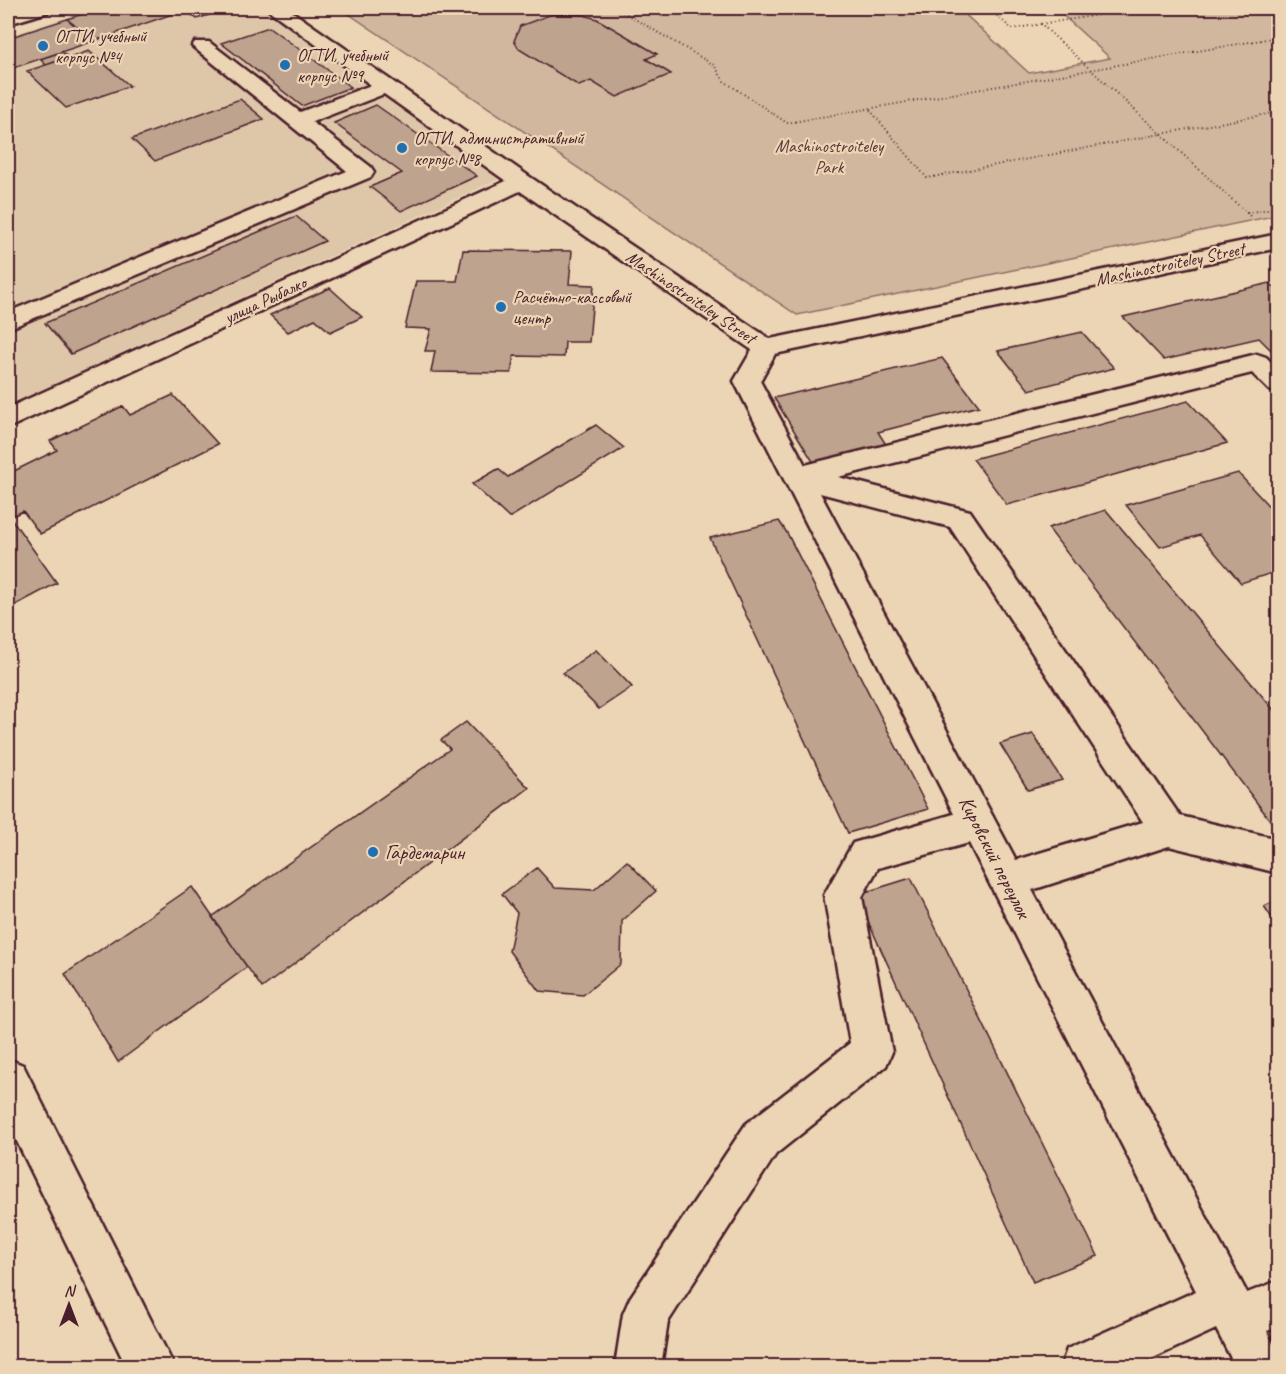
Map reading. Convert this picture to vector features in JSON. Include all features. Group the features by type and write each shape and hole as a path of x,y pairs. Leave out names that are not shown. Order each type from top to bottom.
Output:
{"street":[{"path":"8,18 41,8"},
{"name":"Mashinostroiteley Street","path":"275,8 522,182 766,348 1277,243"},
{"path":"8,321 363,172 202,46"},
{"path":"297,120 388,86"},
{"name":"улица Рыбалко","path":"8,418 522,182"},
{"name":"Кировский переулок","path":"766,348 747,381 1260,1366"},
{"path":"797,477 1257,363 1278,384"},
{"path":"797,477 960,519 1169,830"},
{"path":"638,1366 646,1314 761,1138 872,1052 843,895 866,855 978,824"},
{"path":"1007,880 1169,830 1278,856"},
{"path":"8,1080 151,1366"},
{"path":"1084,1366 1231,1311 1278,1305"}],"path":[{"path":"616,8 714,66 724,81 787,123 1278,37"},
{"path":"988,8 1012,29 1143,8"},
{"path":"1041,24 1277,243"},
{"path":"870,109 927,178 1278,112"},
{"path":"1246,213 1278,207"}],"shaded area":[{"path":"96,8 266,8 503,177 8,405 8,36"}],"green space":[{"name":"Mashinostroiteley Park","path":"340,8 958,8 1029,73 1110,58 1055,8 1278,8 1278,215 797,315"}],"building":[{"path":"101,8 231,8 197,19 184,10 94,41 67,19"},
{"path":"552,14 584,15 597,19 657,54 646,59 671,74 617,97 591,81 579,86 519,49 514,41 520,26"},
{"name":"ОГТИ, учебный корпус №4","path":"67,19 94,41 10,69 8,67 8,38"},
{"name":"ОГТИ, учебный корпус №9","path":"269,27 351,87 302,106 221,43"},
{"path":"89,51 130,86 66,108 27,71"},
{"path":"62,52 68,57 46,65 40,59"},
{"path":"240,99 264,119 155,161 132,139"},
{"name":"ОГТИ, административный корпус №8","path":"376,105 477,176 401,211 370,187 402,173 334,123"},
{"path":"296,216 325,241 71,354 45,323"},
{"name":"Расчётно-кассовый центр","path":"463,250 572,251 569,284 594,285 589,342 565,342 564,357 514,356 511,373 431,372 435,351 425,351 431,329 405,328 416,281 457,281"},
{"path":"1270,283 1278,291 1278,352 1274,353 1259,338 1164,360 1123,317"},
{"path":"330,288 362,317 330,332 315,319 288,332 270,315"},
{"path":"1082,332 1114,368 1029,390 998,351"},
{"path":"942,358 979,406 878,432 887,446 815,465 774,398"},
{"path":"173,395 218,444 40,534 23,511 10,517 57,583 8,609 8,483 10,482 8,474 57,450 50,441 123,406 130,415"},
{"path":"1188,401 1227,443 1007,505 973,459"},
{"path":"596,425 624,448 509,518 472,484 498,469 508,477"},
{"path":"1238,473 1278,516 1278,571 1241,583 1200,535 1160,547 1126,505"},
{"path":"1106,510 1278,715 1278,822 1273,824 1048,528"},
{"path":"779,521 928,809 848,833 710,538"},
{"path":"596,650 632,687 599,709 563,673"},
{"name":"Гардемарин","path":"466,722 529,788 262,988 212,917 450,749 441,740"},
{"path":"1033,734 1062,780 1028,790 1000,744"},
{"path":"627,861 656,891 622,921 621,964 583,995 539,991 509,951 517,913 502,894 537,868 555,888 594,890"},
{"path":"911,878 1098,1256 1033,1282 856,895"},
{"path":"192,887 247,967 118,1062 65,974"},
{"path":"1278,900 1278,927 1264,906"}],"place":[{"name":"ОГТИ, учебный корпус №4","path":"43,46"},
{"name":"ОГТИ, учебный корпус №9","path":"285,65"},
{"name":"ОГТИ, административный корпус №8","path":"402,148"},
{"name":"Расчётно-кассовый центр","path":"501,307"},
{"name":"Гардемарин","path":"373,852"}]}
